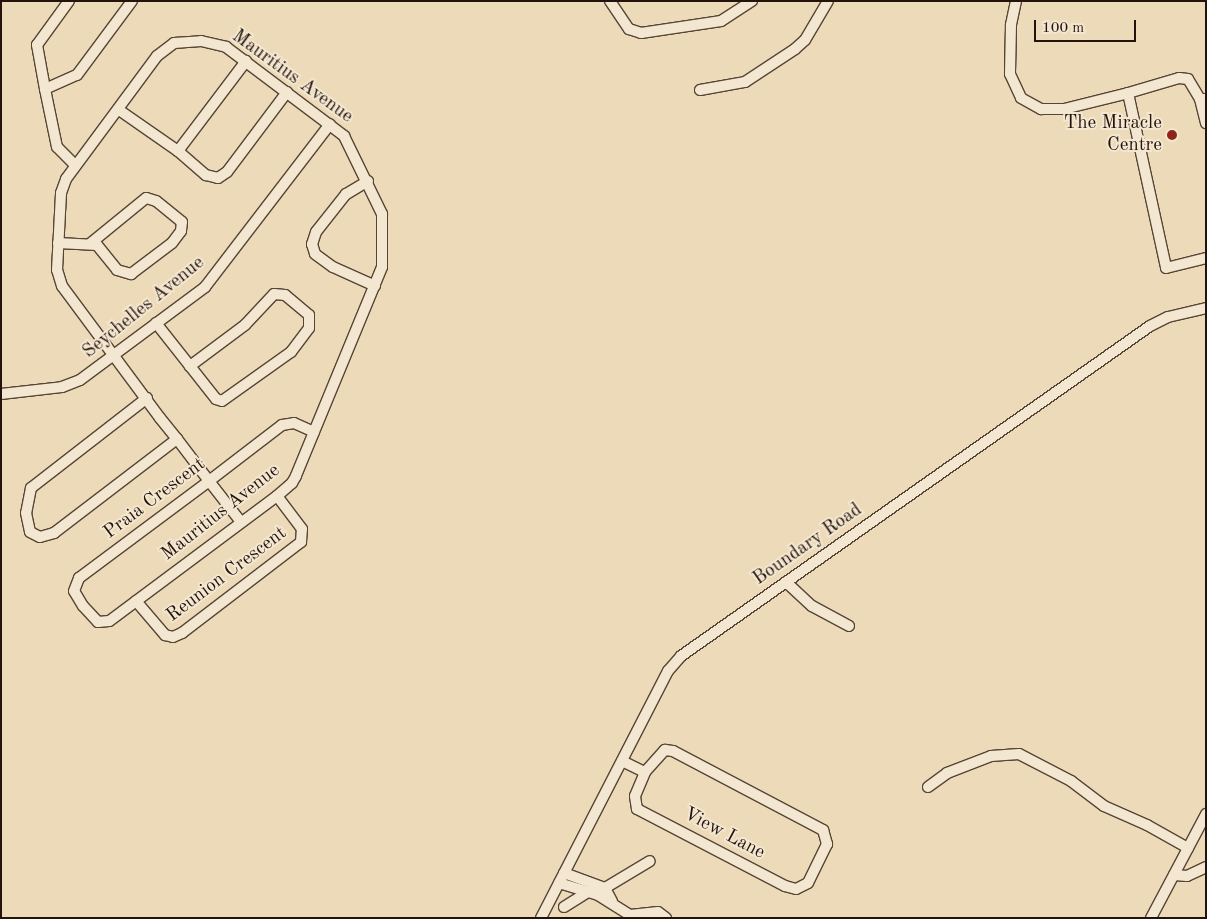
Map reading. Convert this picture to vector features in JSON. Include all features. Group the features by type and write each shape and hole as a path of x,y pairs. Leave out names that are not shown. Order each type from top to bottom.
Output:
{"street":[{"path":"69,1 37,45 57,147 75,165"},
{"path":"45,89 77,74 132,1"},
{"path":"610,1 630,29 641,33 721,21 752,1"},
{"path":"700,90 745,82 795,49 805,40 828,1"},
{"path":"1016,1 1011,25 1010,74 1021,98 1041,109 1064,109 1179,78 1188,79 1203,99 1206,123"},
{"name":"Mauritius Avenue","path":"114,618 276,496 293,480 382,267 384,221 368,181 346,138 246,61 216,43 174,43 157,56 119,110 75,165 62,187 57,270 60,283 240,522"},
{"path":"178,151 246,61"},
{"path":"119,110 178,151 208,177 224,176 286,92"},
{"path":"1128,93 1166,268 1206,258"},
{"name":"Seychelles Avenue","path":"1,394 71,385 115,355 215,277 330,124"},
{"path":"368,181 346,194 316,232 312,244 315,254 333,267 375,286"},
{"path":"58,243 91,243 100,248 117,270 130,274 172,243 182,231 182,222 156,201 146,198 91,243"},
{"path":"156,323 216,399 228,399 290,352 308,328 309,315 285,295 274,294 245,325 190,366"},
{"name":"Boundary Road","path":"541,918 675,661 1153,324 1206,308"},
{"path":"147,398 31,488 26,513 30,532 40,537 54,533 177,439"},
{"name":"Praia Crescent","path":"114,618 104,623 92,618 76,596 76,580 285,424 297,424 314,432"},
{"name":"Reunion Crescent","path":"136,601 165,635 173,637 182,633 301,542 302,529 276,496"},
{"path":"786,582 812,606 849,626"},
{"name":"View Lane","path":"673,751 823,830 827,841 822,865 806,885 796,889 785,886 637,809 635,796 645,772 662,752 673,751"},
{"path":"928,786 947,773 991,756 1018,754 1071,781 1104,806 1147,825 1188,848"},
{"path":"622,761 645,772"},
{"path":"1151,918 1206,814"},
{"path":"564,907 590,889 606,888 650,861"},
{"path":"1174,875 1187,876 1206,867"},
{"path":"561,878 590,889 635,917 658,912 666,918"},
{"path":"606,888 612,901"}],"place":[{"name":"The Miracle Centre","path":"1172,135"}]}
